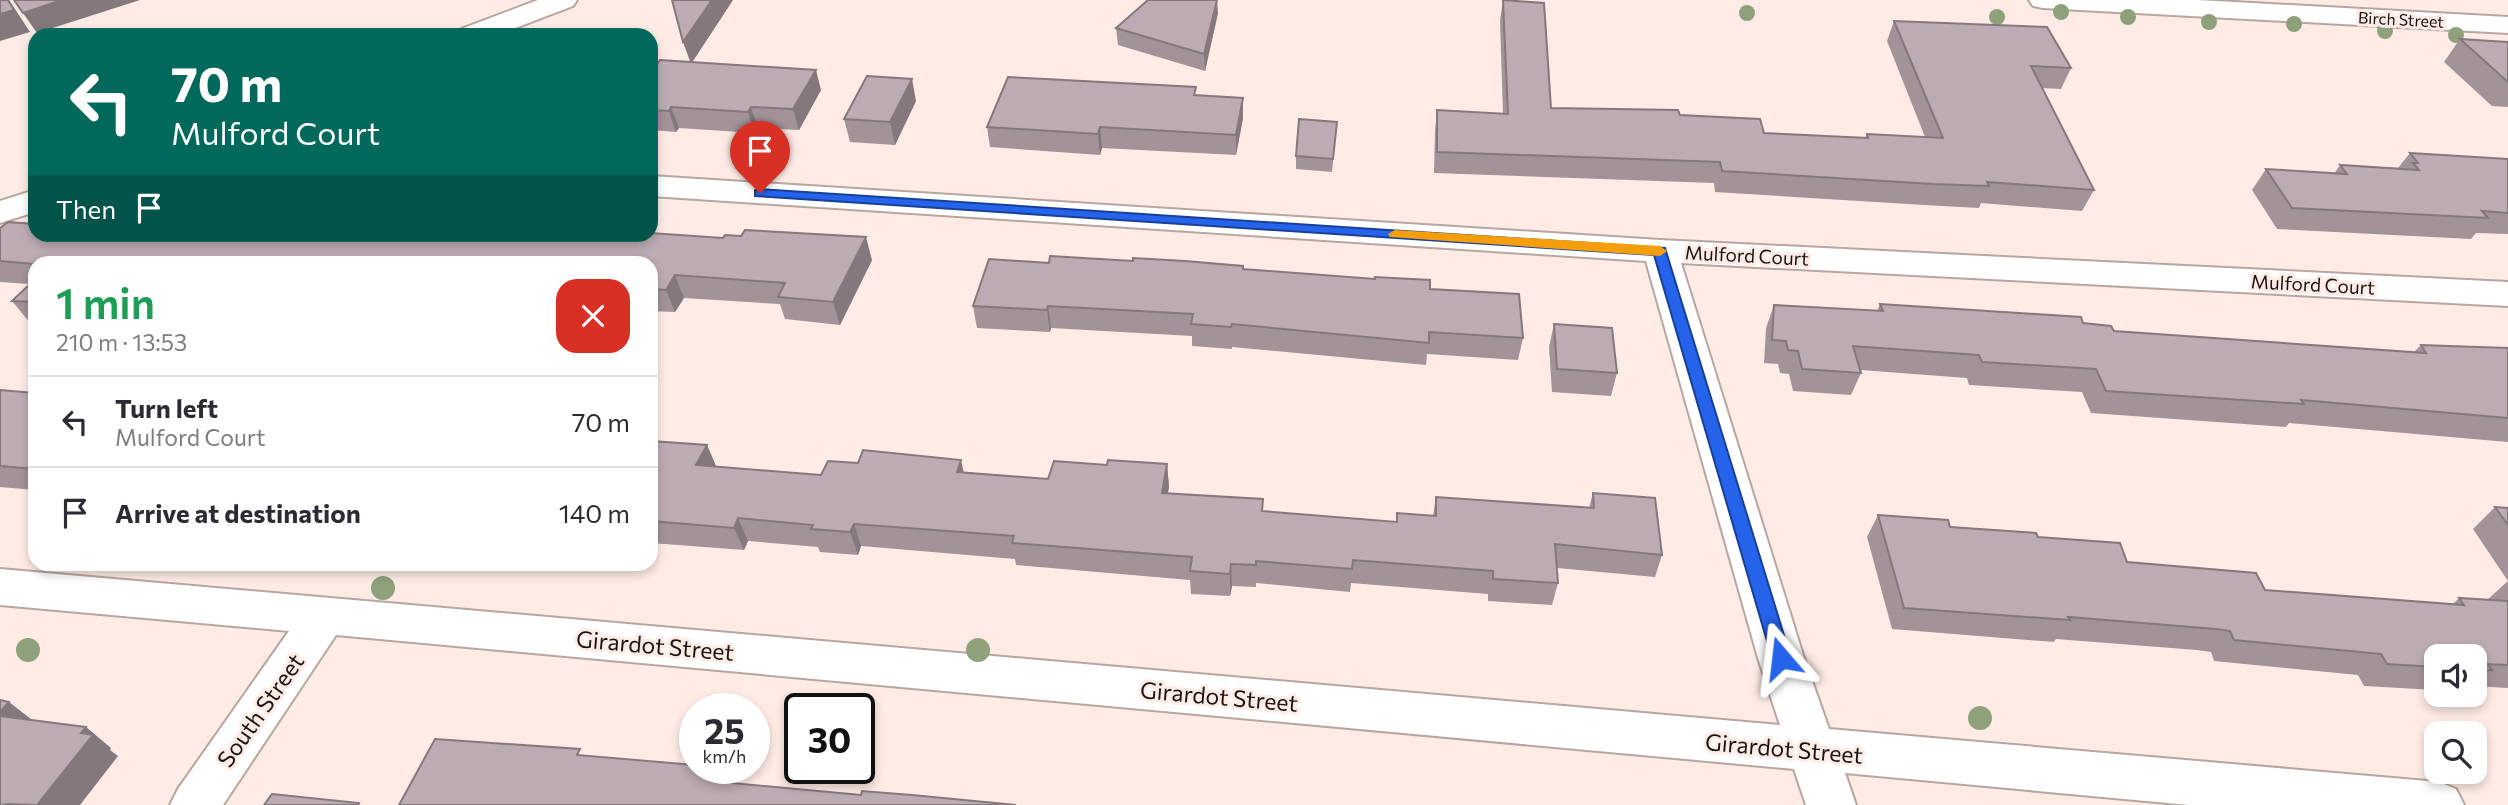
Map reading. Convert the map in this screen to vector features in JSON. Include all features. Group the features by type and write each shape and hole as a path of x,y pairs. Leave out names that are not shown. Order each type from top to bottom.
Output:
{"street":[{"path":"489,28 563,0"},
{"name":"Birch Street","path":"2043,0 2508,24"},
{"name":"Mulford Court","path":"658,186 1660,251 2508,294"},
{"path":"0,213 28,203"},
{"path":"1660,251 1781,658 1831,805"},
{"name":"Girardot Street","path":"0,587 326,614 1812,751 2439,805"},
{"name":"South Street","path":"195,805 326,614"}],"building":[{"path":"0,0 8,0 14,10 0,14"},
{"path":"14,0 62,0 23,13"},
{"path":"672,0 712,0 683,42"},
{"path":"1148,0 1217,0 1204,54 1116,28"},
{"path":"1503,0 1544,3 1551,108 1678,110 1680,115 1760,119 1764,133 1943,138 1894,21 2047,27 2071,68 2031,66 2094,190 1987,182 1989,186 1722,171 1720,162 1437,152 1437,110 1508,114"},
{"path":"2460,39 2508,42 2508,82"},
{"path":"660,60 816,70 793,109 751,107 748,112 671,107 669,111 658,110"},
{"path":"867,76 912,79 890,122 844,119"},
{"path":"1008,77 1196,87 1194,95 1243,98 1236,135 1100,127 1098,134 987,127"},
{"path":"1299,119 1337,122 1333,159 1296,156"},
{"path":"2410,153 2508,159 2508,213 2482,211 2488,218 2292,208 2266,169 2347,174 2340,165 2419,170 2413,163 2418,163"},
{"path":"8,222 28,223 28,242 658,242 658,233 723,238 725,235 741,236 745,230 866,237 833,302 778,297 785,283 675,275 666,290 658,289 658,256 28,256 28,263 0,261 0,228"},
{"path":"1050,256 1185,261 1243,266 1243,269 1375,279 1430,280 1430,289 1519,294 1523,338 1429,332 1429,343 1232,324 1231,327 1191,324 1193,314 1048,306 1047,310 973,306 989,259 1049,263"},
{"path":"28,286 28,302 12,301"},
{"path":"1880,304 2081,317 2083,323 2111,326 2114,331 2426,353 2421,345 2508,348 2508,418 2301,400 2304,404 2106,391 2096,369 1982,362 1979,355 1853,346 1861,373 1802,369 1798,351 1788,350 1786,341 1772,340 1774,305 1883,311"},
{"path":"1554,324 1612,328 1617,373 1557,369"},
{"path":"0,390 28,392 28,468 0,466"},
{"path":"658,442 707,445 696,465 821,475 828,461 858,463 863,450 961,460 957,472 1048,479 1054,461 1107,465 1108,460 1167,464 1162,493 1263,499 1262,511 1397,522 1397,513 1436,516 1436,497 1594,508 1593,493 1655,498 1662,555 1555,544 1558,583 1493,579 1493,571 1353,560 1352,569 1256,561 1256,565 1231,564 1230,574 1190,571 1192,557 1012,543 1014,536 854,524 850,532 811,529 813,525 738,518 734,528 658,522"},
{"path":"2495,507 2508,508 2508,525"},
{"path":"1878,515 1948,520 1950,527 2120,543 2127,562 2256,573 2265,590 2464,605 2459,598 2508,601 2508,665 2487,664 2487,644 2424,644 2424,666 2387,664 2381,654 2234,640 2230,631 2216,629 1904,608"},
{"path":"0,700 9,702 0,712"},
{"path":"0,716 86,727 81,733 93,735 37,805 0,805"},
{"path":"435,739 580,749 577,755 679,764 679,784 742,784 861,795 862,791 1016,805 399,805"},
{"path":"272,794 359,803 264,805"}],"slow traffic":[{"path":"1395,234 1660,251"}],"route":[{"path":"760,193 1660,251 1781,658"}]}
